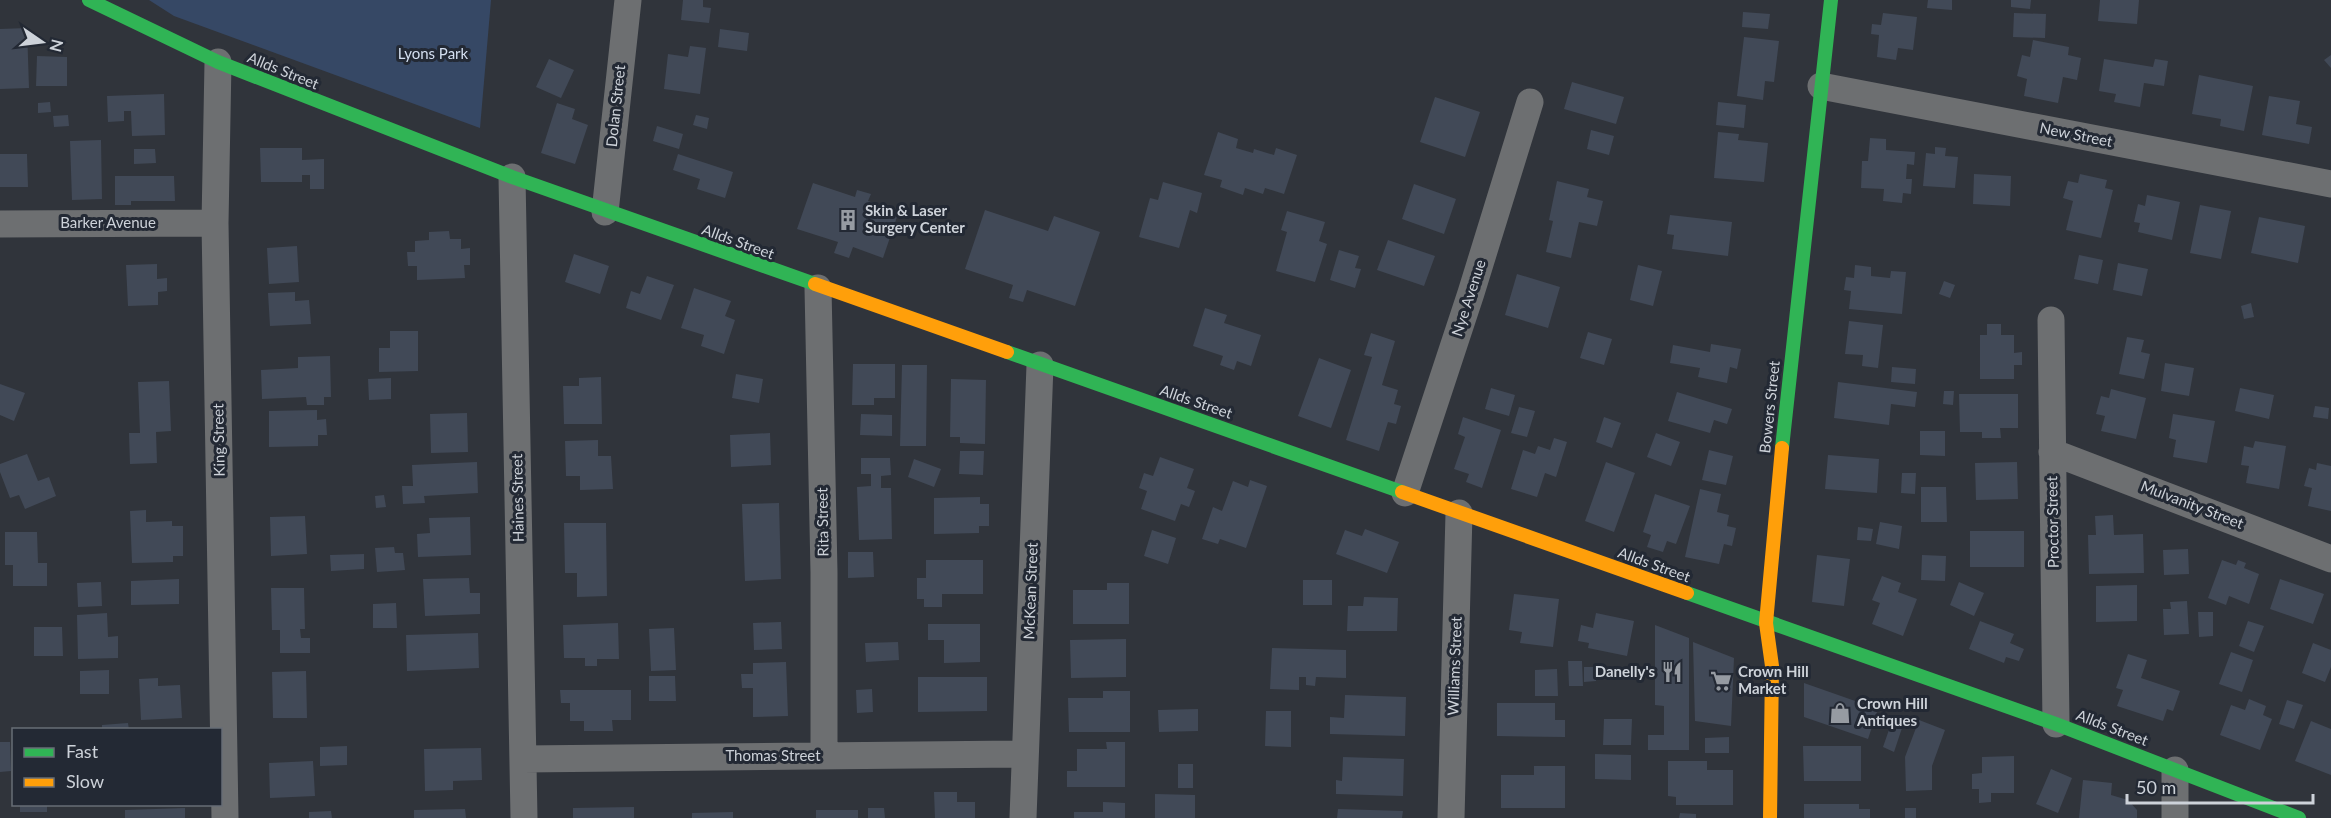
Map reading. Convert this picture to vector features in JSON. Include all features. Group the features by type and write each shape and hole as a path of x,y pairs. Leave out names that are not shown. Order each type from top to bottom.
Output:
{"street":[{"name":"Allds Street","path":"89,0 218,62 605,212 2056,724 2299,818"},
{"name":"Dolan Street","path":"605,212 628,0"},
{"name":"Bowers Street","path":"1770,818 1772,666 1766,623 1769,569 1831,0"},
{"name":"King Street","path":"218,62 215,223 225,818"},
{"name":"New Street","path":"1821,86 2331,184"},
{"name":"Nye Avenue","path":"1405,494 1471,293 1530,102"},
{"name":"Haines Street","path":"512,177 524,818"},
{"name":"Barker Avenue","path":"0,224 215,223"},
{"name":"Rita Street","path":"818,288 824,572 824,756"},
{"name":"Proctor Street","path":"2051,320 2056,724"},
{"name":"McKean Street","path":"1023,818 1040,365"},
{"name":"Mulvanity Street","path":"2052,452 2331,559"},
{"name":"Williams Street","path":"1451,818 1459,513"},
{"name":"Thomas Street","path":"523,759 1024,754"},
{"path":"2175,770 2175,818"}],"green space":[{"name":"Lyons Park","path":"149,0 491,0 480,128 174,16"}],"building":[{"path":"683,0 703,0 703,7 711,8 709,23 681,20"},
{"path":"1928,0 1952,0 1952,10 1927,8"},
{"path":"2011,0 2031,0 2030,9 2011,7"},
{"path":"2100,0 2139,0 2137,24 2098,21"},
{"path":"1743,12 1770,14 1768,29 1742,27"},
{"path":"1883,13 1917,17 1913,50 1898,48 1896,60 1877,57 1879,35 1871,34 1872,24 1881,25"},
{"path":"2014,13 2046,14 2045,38 2013,37"},
{"path":"27,28 29,88 0,89 0,29"},
{"path":"720,29 749,33 747,51 718,47"},
{"path":"1744,37 1779,41 1774,82 1765,81 1763,100 1737,96"},
{"path":"2033,40 2069,47 2068,55 2081,58 2077,80 2063,77 2058,103 2024,96 2027,79 2017,76 2022,55 2030,57"},
{"path":"690,46 706,48 700,94 664,89 668,54 688,57"},
{"path":"2331,55 2331,68 2324,60"},
{"path":"37,56 67,57 67,86 36,86"},
{"path":"549,59 574,70 561,98 536,87"},
{"path":"2104,59 2153,67 2155,59 2168,61 2164,86 2144,83 2140,107 2114,102 2116,94 2099,91"},
{"path":"2199,75 2253,86 2244,131 2220,126 2221,119 2192,114"},
{"path":"1572,82 1624,97 1616,124 1564,109"},
{"path":"164,94 165,135 132,136 131,111 124,111 124,121 108,122 107,96"},
{"path":"2269,96 2300,101 2296,124 2312,127 2309,144 2262,135"},
{"path":"1435,97 1480,112 1465,157 1420,142"},
{"path":"50,102 51,112 38,113 38,103"},
{"path":"1718,102 1746,105 1744,128 1716,125"},
{"path":"557,103 575,109 572,119 588,125 575,164 541,153"},
{"path":"68,115 69,126 54,127 53,116"},
{"path":"696,115 709,118 707,129 693,125"},
{"path":"657,126 683,134 679,149 653,141"},
{"path":"1591,130 1614,136 1609,155 1587,149"},
{"path":"1218,132 1238,139 1236,148 1253,153 1254,149 1274,155 1276,148 1297,155 1284,194 1265,188 1263,194 1245,188 1243,195 1220,187 1222,180 1204,175"},
{"path":"1718,132 1739,134 1738,140 1768,143 1764,182 1714,178"},
{"path":"1870,138 1886,139 1886,150 1915,152 1914,165 1907,164 1906,179 1912,179 1911,194 1903,193 1902,203 1883,201 1884,189 1861,188 1862,161 1868,161"},
{"path":"101,140 102,199 72,200 70,141"},
{"path":"1935,147 1946,148 1945,156 1958,157 1955,188 1923,186 1926,153 1935,154"},
{"path":"260,148 302,148 302,160 324,159 324,189 310,189 310,175 302,175 302,182 261,182"},
{"path":"134,149 155,149 156,163 134,164"},
{"path":"0,154 27,154 28,187 0,187"},
{"path":"678,154 733,172 725,198 697,189 700,179 673,170"},
{"path":"1974,174 2011,176 2010,206 1973,204"},
{"path":"2080,174 2107,180 2105,188 2113,190 2101,238 2066,230 2073,201 2063,198 2068,181 2078,183"},
{"path":"115,176 174,176 175,201 131,201 131,205 115,205"},
{"path":"1557,181 1589,189 1587,197 1603,201 1597,226 1579,222 1571,258 1546,252 1553,221 1549,220"},
{"path":"1163,182 1202,193 1197,213 1190,210 1179,248 1139,237 1150,198 1158,200"},
{"name":"Skin & Laser Surgery Center","path":"813,183 855,197 857,190 871,194 868,201 899,211 883,258 853,247 849,258 834,253 838,242 797,229"},
{"path":"1414,184 1456,199 1444,234 1402,219"},
{"path":"2147,195 2180,202 2172,240 2138,232 2140,223 2134,222 2138,204 2145,206"},
{"path":"2200,205 2231,211 2221,259 2190,253"},
{"path":"985,210 1048,231 1054,216 1100,232 1075,306 1027,290 1023,302 1009,298 1013,285 965,269"},
{"path":"1287,211 1325,222 1319,241 1327,244 1315,282 1276,271 1287,232 1281,230"},
{"path":"1670,215 1732,222 1728,256 1672,249 1674,235 1667,234"},
{"path":"2259,217 2305,226 2298,263 2251,253"},
{"path":"449,231 450,239 461,239 461,249 470,248 470,265 464,265 465,278 417,280 417,266 408,266 407,252 415,252 415,241 429,240 429,232"},
{"path":"1388,240 1435,256 1424,286 1377,270"},
{"path":"297,246 299,282 269,284 267,248"},
{"path":"1339,250 1359,256 1355,268 1361,269 1355,288 1330,280"},
{"path":"574,254 609,266 600,294 565,282"},
{"path":"2079,255 2103,260 2098,284 2074,279"},
{"path":"2118,263 2148,269 2142,296 2113,290"},
{"path":"157,264 157,279 167,278 167,291 158,292 158,305 128,306 126,265"},
{"path":"1638,265 1662,271 1653,306 1630,300"},
{"path":"1855,265 1871,267 1871,276 1890,278 1891,271 1906,272 1902,314 1849,309 1851,291 1844,290 1846,277 1854,278"},
{"path":"1517,274 1560,287 1548,328 1505,315"},
{"path":"647,276 674,285 661,320 626,308 631,291 640,294"},
{"path":"1944,281 1955,285 1950,298 1939,294"},
{"path":"694,288 731,301 725,316 735,320 724,354 701,346 704,335 681,328"},
{"path":"295,292 295,301 309,300 311,324 270,326 268,293"},
{"path":"2251,303 2254,317 2244,319 2241,306"},
{"path":"1205,308 1227,315 1224,323 1261,335 1251,366 1237,361 1234,370 1220,365 1223,356 1193,346"},
{"path":"1849,321 1883,325 1878,368 1862,366 1863,355 1845,354"},
{"path":"1987,324 2001,324 2001,335 2014,335 2014,353 2022,352 2022,365 2014,365 2014,379 1980,379 1980,335 1987,335"},
{"path":"390,331 418,331 418,371 379,372 379,348 390,348"},
{"path":"1588,332 1612,339 1604,365 1580,358"},
{"path":"1371,333 1395,341 1382,385 1398,390 1394,404 1401,406 1396,424 1388,422 1379,451 1346,440 1372,357 1364,355"},
{"path":"2127,337 2144,340 2141,352 2150,354 2144,379 2119,374"},
{"path":"1711,344 1741,349 1737,369 1730,367 1727,383 1698,377 1700,368 1670,363 1673,345 1710,352"},
{"path":"330,356 331,397 324,397 324,405 307,405 306,397 262,399 261,370 298,368 298,357"},
{"path":"1319,358 1351,370 1331,428 1298,416"},
{"path":"2165,363 2194,368 2189,396 2161,391"},
{"path":"853,364 895,364 895,398 874,398 874,405 852,405"},
{"path":"902,365 927,365 926,446 900,446"},
{"path":"1892,367 1916,369 1915,384 1891,382"},
{"path":"736,374 763,379 759,403 732,398"},
{"path":"601,377 602,424 564,424 563,386 579,386 579,378"},
{"path":"391,378 391,399 369,400 368,379"},
{"path":"951,379 986,380 985,444 960,443 960,437 950,437"},
{"path":"169,381 171,431 156,432 157,463 130,464 129,433 140,433 138,382"},
{"path":"1838,382 1917,392 1915,407 1891,404 1889,425 1834,418"},
{"path":"0,384 25,393 14,421 0,415"},
{"path":"1491,388 1515,395 1509,416 1485,409"},
{"path":"2240,388 2274,395 2269,419 2235,411"},
{"path":"2111,389 2146,398 2136,439 2101,431 2105,416 2096,414 2101,396 2109,398"},
{"path":"1944,391 1954,391 1953,405 1943,404"},
{"path":"1677,392 1732,409 1727,424 1714,420 1710,433 1668,421"},
{"path":"1959,394 2018,394 2018,428 2000,428 2001,438 1982,438 1982,432 1960,432"},
{"path":"2315,406 2329,408 2328,419 2313,417"},
{"path":"1519,407 1535,411 1527,437 1511,433"},
{"path":"317,410 317,420 326,419 327,435 318,435 318,446 269,447 269,411"},
{"path":"467,413 468,452 431,453 430,414"},
{"path":"861,414 892,415 892,436 860,435"},
{"path":"2173,414 2215,421 2207,463 2173,457 2176,440 2169,438"},
{"path":"1463,417 1501,430 1482,488 1466,482 1469,474 1454,469 1465,437 1458,434"},
{"path":"1604,417 1621,423 1612,448 1596,442"},
{"path":"1920,431 1945,431 1945,456 1920,455"},
{"path":"770,433 771,465 731,467 730,435"},
{"path":"1656,433 1680,442 1671,466 1647,457"},
{"path":"1554,438 1567,442 1556,477 1545,473 1537,497 1511,489 1523,450 1535,454 1538,446 1550,450"},
{"path":"598,440 598,456 611,456 613,489 580,490 580,476 566,476 565,441"},
{"path":"2255,441 2286,446 2279,489 2246,483 2249,466 2241,465 2244,446 2253,448"},
{"path":"1709,450 1733,456 1726,485 1702,480"},
{"path":"960,451 984,451 983,475 959,474"},
{"path":"27,454 38,481 49,477 56,496 25,509 19,495 10,498 0,472 0,464"},
{"path":"1828,455 1879,459 1877,493 1825,489"},
{"path":"1160,457 1194,469 1187,488 1195,491 1189,507 1181,504 1175,521 1141,509 1147,491 1139,488 1144,473 1153,476"},
{"path":"861,458 890,458 891,475 881,476 881,488 891,488 892,539 859,540 857,487 871,486 871,474 861,474"},
{"path":"914,459 941,469 934,487 908,477"},
{"path":"477,462 478,493 424,496 425,503 403,504 402,486 413,486 412,465"},
{"path":"1606,462 1635,473 1614,532 1585,521"},
{"path":"2017,462 2018,499 1976,500 1975,463"},
{"path":"2317,463 2331,466 2331,511 2308,506 2312,488 2304,486 2309,468 2316,470"},
{"path":"1902,473 1916,473 1915,494 1901,493"},
{"path":"1250,480 1267,486 1246,548 1220,539 1218,544 1202,539 1213,507 1222,511 1233,481 1248,487"},
{"path":"1921,487 1946,487 1947,522 1921,522"},
{"path":"1700,489 1721,494 1717,512 1729,515 1727,526 1736,528 1732,546 1724,544 1719,564 1685,557"},
{"path":"1655,494 1690,506 1676,544 1667,541 1663,552 1647,547 1651,535 1643,532"},
{"path":"384,495 386,507 376,508 375,496"},
{"path":"980,497 980,504 989,504 989,526 979,526 979,533 934,534 934,498"},
{"path":"779,503 781,579 745,581 742,504"},
{"path":"146,510 146,522 172,521 172,526 183,526 183,556 173,556 173,562 132,563 130,511"},
{"path":"2113,515 2114,535 2143,534 2144,573 2089,574 2088,535 2096,535 2095,516"},
{"path":"305,516 307,554 271,556 270,517"},
{"path":"470,517 471,555 418,557 417,534 430,533 429,518"},
{"path":"1880,522 1902,526 1899,549 1876,544"},
{"path":"564,523 606,523 607,596 577,597 577,573 565,573"},
{"path":"1858,527 1873,529 1871,541 1857,540"},
{"path":"1365,529 1399,542 1387,573 1336,554 1345,530 1362,536"},
{"path":"1152,530 1176,538 1168,564 1144,556"},
{"path":"1970,531 2024,531 2024,567 1970,567"},
{"path":"5,532 37,532 38,563 47,563 47,586 13,586 13,565 5,565"},
{"path":"394,547 395,553 403,553 405,570 377,572 375,548"},
{"path":"2188,549 2189,574 2164,575 2163,550"},
{"path":"848,552 873,552 874,577 848,578"},
{"path":"364,554 364,569 331,571 330,555"},
{"path":"1817,555 1850,559 1844,606 1812,602"},
{"path":"1922,555 1946,556 1945,581 1921,580"},
{"path":"926,560 983,560 983,594 942,594 942,607 924,607 924,599 917,599 917,578 926,578"},
{"path":"2222,560 2236,565 2238,560 2246,563 2244,568 2259,574 2249,604 2229,596 2226,605 2208,598"},
{"path":"1882,576 1901,583 1898,592 1917,599 1903,636 1872,624 1880,603 1872,600"},
{"path":"469,578 470,593 480,593 480,614 425,616 423,579"},
{"path":"179,579 179,604 131,605 131,581"},
{"path":"2280,579 2324,594 2313,624 2270,609"},
{"path":"1303,580 1332,580 1332,605 1303,605"},
{"path":"101,582 102,606 78,607 77,583"},
{"path":"1959,582 1984,593 1974,616 1950,605"},
{"path":"1107,583 1129,583 1129,624 1073,624 1073,590 1107,590"},
{"path":"2137,585 2137,621 2096,622 2096,586"},
{"path":"271,588 304,588 305,629 300,629 301,638 310,638 310,653 280,653 280,630 272,630"},
{"path":"1514,594 1559,599 1553,647 1520,643 1522,632 1509,630"},
{"path":"1364,597 1398,598 1397,631 1347,631 1348,606 1363,606"},
{"path":"2187,601 2189,634 2164,635 2163,609 2171,609 2170,602"},
{"path":"396,603 397,628 373,628 373,604"},
{"path":"2198,612 2213,612 2213,636 2199,637"},
{"path":"107,613 108,637 118,636 118,658 78,659 77,615"},
{"path":"1596,613 1634,621 1627,656 1588,648 1589,643 1578,641 1581,625 1593,628"},
{"path":"1980,621 2014,634 2010,643 2024,649 2019,661 2006,657 2004,663 1969,649"},
{"path":"2248,621 2264,626 2254,652 2239,646"},
{"path":"781,622 782,649 754,650 753,623"},
{"path":"618,623 619,659 597,659 597,666 585,666 585,658 564,658 563,625"},
{"path":"928,624 980,624 980,662 944,663 944,640 928,640"},
{"name":"Danelly's","path":"1655,625 1689,638 1689,750 1648,750 1648,735 1664,735 1664,706 1655,705"},
{"path":"34,627 62,627 63,656 34,656"},
{"path":"674,628 676,670 651,671 649,629"},
{"path":"478,633 479,668 407,671 406,635"},
{"path":"1126,639 1126,677 1071,678 1070,640"},
{"path":"898,642 899,660 866,662 865,643"},
{"path":"1693,642 1734,658 1731,726 1695,721"},
{"path":"2313,643 2331,650 2331,667 2325,682 2302,673"},
{"path":"1272,648 1346,650 1346,678 1316,677 1315,686 1306,685 1306,677 1299,677 1299,690 1270,689"},
{"path":"2231,652 2253,660 2242,692 2219,684"},
{"path":"2128,654 2147,660 2141,678 2180,691 2173,711 2167,709 2163,721 2117,706 2123,690 2116,688"},
{"path":"1568,661 1582,661 1583,686 1569,686"},
{"path":"786,662 788,716 753,717 753,688 742,688 741,674 753,674 753,663"},
{"path":"1584,667 1596,667 1596,681 1584,682"},
{"path":"1557,669 1558,696 1535,696 1535,670"},
{"path":"109,670 109,694 80,694 80,671"},
{"path":"306,671 307,718 273,718 272,672"},
{"path":"649,676 675,676 676,701 649,701"},
{"path":"918,677 987,677 987,711 918,712"},
{"path":"158,678 158,686 180,685 182,718 141,720 139,679"},
{"name":"Crown Hill Antiques","path":"1804,683 1878,709 1868,739 1804,717"},
{"path":"872,689 873,712 857,713 856,690"},
{"path":"560,690 631,690 631,720 612,720 613,731 584,731 584,721 570,721 570,703 561,703"},
{"path":"1103,691 1130,691 1130,732 1069,732 1068,698 1103,698"},
{"path":"1345,695 1406,697 1405,736 1330,734 1330,717 1344,718"},
{"path":"2249,699 2266,706 2263,715 2272,719 2260,750 2220,735 2231,705 2245,710"},
{"path":"2287,700 2303,705 2294,729 2279,724"},
{"path":"1497,703 1555,703 1555,720 1565,720 1565,737 1497,736"},
{"path":"1198,709 1198,731 1159,732 1158,710"},
{"path":"1266,711 1291,711 1291,747 1265,746"},
{"path":"1604,719 1632,719 1631,745 1603,745"},
{"path":"1919,720 1945,730 1932,766 1932,790 1906,791 1905,757"},
{"path":"2311,721 2331,729 2331,775 2295,761"},
{"path":"128,723 129,728 102,728 102,725"},
{"path":"1891,724 1902,728 1894,752 1883,747"},
{"path":"1729,737 1729,753 1705,753 1705,738"},
{"path":"0,742 10,742 11,771 0,772"},
{"path":"1106,742 1125,742 1125,787 1067,787 1067,771 1077,771 1077,749 1107,749"},
{"path":"347,746 347,765 320,766 320,747"},
{"path":"1803,746 1861,746 1861,781 1804,781"},
{"path":"481,748 482,780 453,781 453,790 425,791 424,749"},
{"path":"1595,754 1631,755 1631,780 1595,779"},
{"path":"2014,756 2014,793 1991,793 1991,802 1979,803 1979,789 1972,789 1972,774 1982,773 1982,757"},
{"path":"1343,757 1404,759 1403,796 1336,794 1336,780 1342,781"},
{"path":"313,761 315,796 270,798 269,763"},
{"path":"1668,761 1707,761 1707,770 1733,770 1733,805 1676,805 1676,797 1668,796"},
{"path":"1178,764 1193,764 1193,788 1178,788"},
{"path":"1534,766 1565,766 1565,808 1501,808 1501,775 1534,775"},
{"path":"2051,769 2072,778 2058,813 2036,804"},
{"path":"2083,780 2112,783 2111,795 2128,800 2137,810 2137,818 2079,818"},
{"path":"934,792 957,792 957,802 975,802 975,818 935,818"},
{"path":"1155,794 1195,795 1195,818 1155,818"},
{"path":"1103,802 1125,803 1125,818 1074,818 1074,812 1103,812"},
{"path":"1804,804 1859,804 1859,809 1870,809 1870,818 1804,818"},
{"path":"20,806 47,806 47,812 20,812"},
{"path":"634,807 634,818 573,818 573,808"},
{"path":"185,808 185,818 125,818 125,810"},
{"path":"868,808 884,808 885,818 868,818"},
{"path":"1905,808 1916,808 1916,818 1905,818"},
{"path":"465,809 466,818 414,818 414,810"},
{"path":"1338,809 1403,811 1402,818 1337,818"},
{"path":"816,810 858,810 858,818 816,818"},
{"path":"331,811 332,818 309,818 309,812"},
{"path":"733,812 733,818 692,818 692,813"},
{"path":"1680,813 1696,814 1696,818 1679,818"}],"traffic: fast":[{"path":"89,0 218,62 512,177 815,284"},
{"path":"1782,448 1831,0"},
{"path":"1007,352 1402,492"},
{"path":"1687,593 2056,724 2299,818"}],"traffic: slow":[{"path":"815,284 1007,352"},
{"path":"1770,818 1772,666 1766,623 1782,448"},
{"path":"1402,492 1687,593"}],"place":[{"name":"Skin & Laser Surgery Center","path":"848,220"},
{"name":"Danelly's","path":"1672,672"},
{"name":"Crown Hill Market","path":"1721,681"},
{"name":"Crown Hill Antiques","path":"1840,713"}]}
